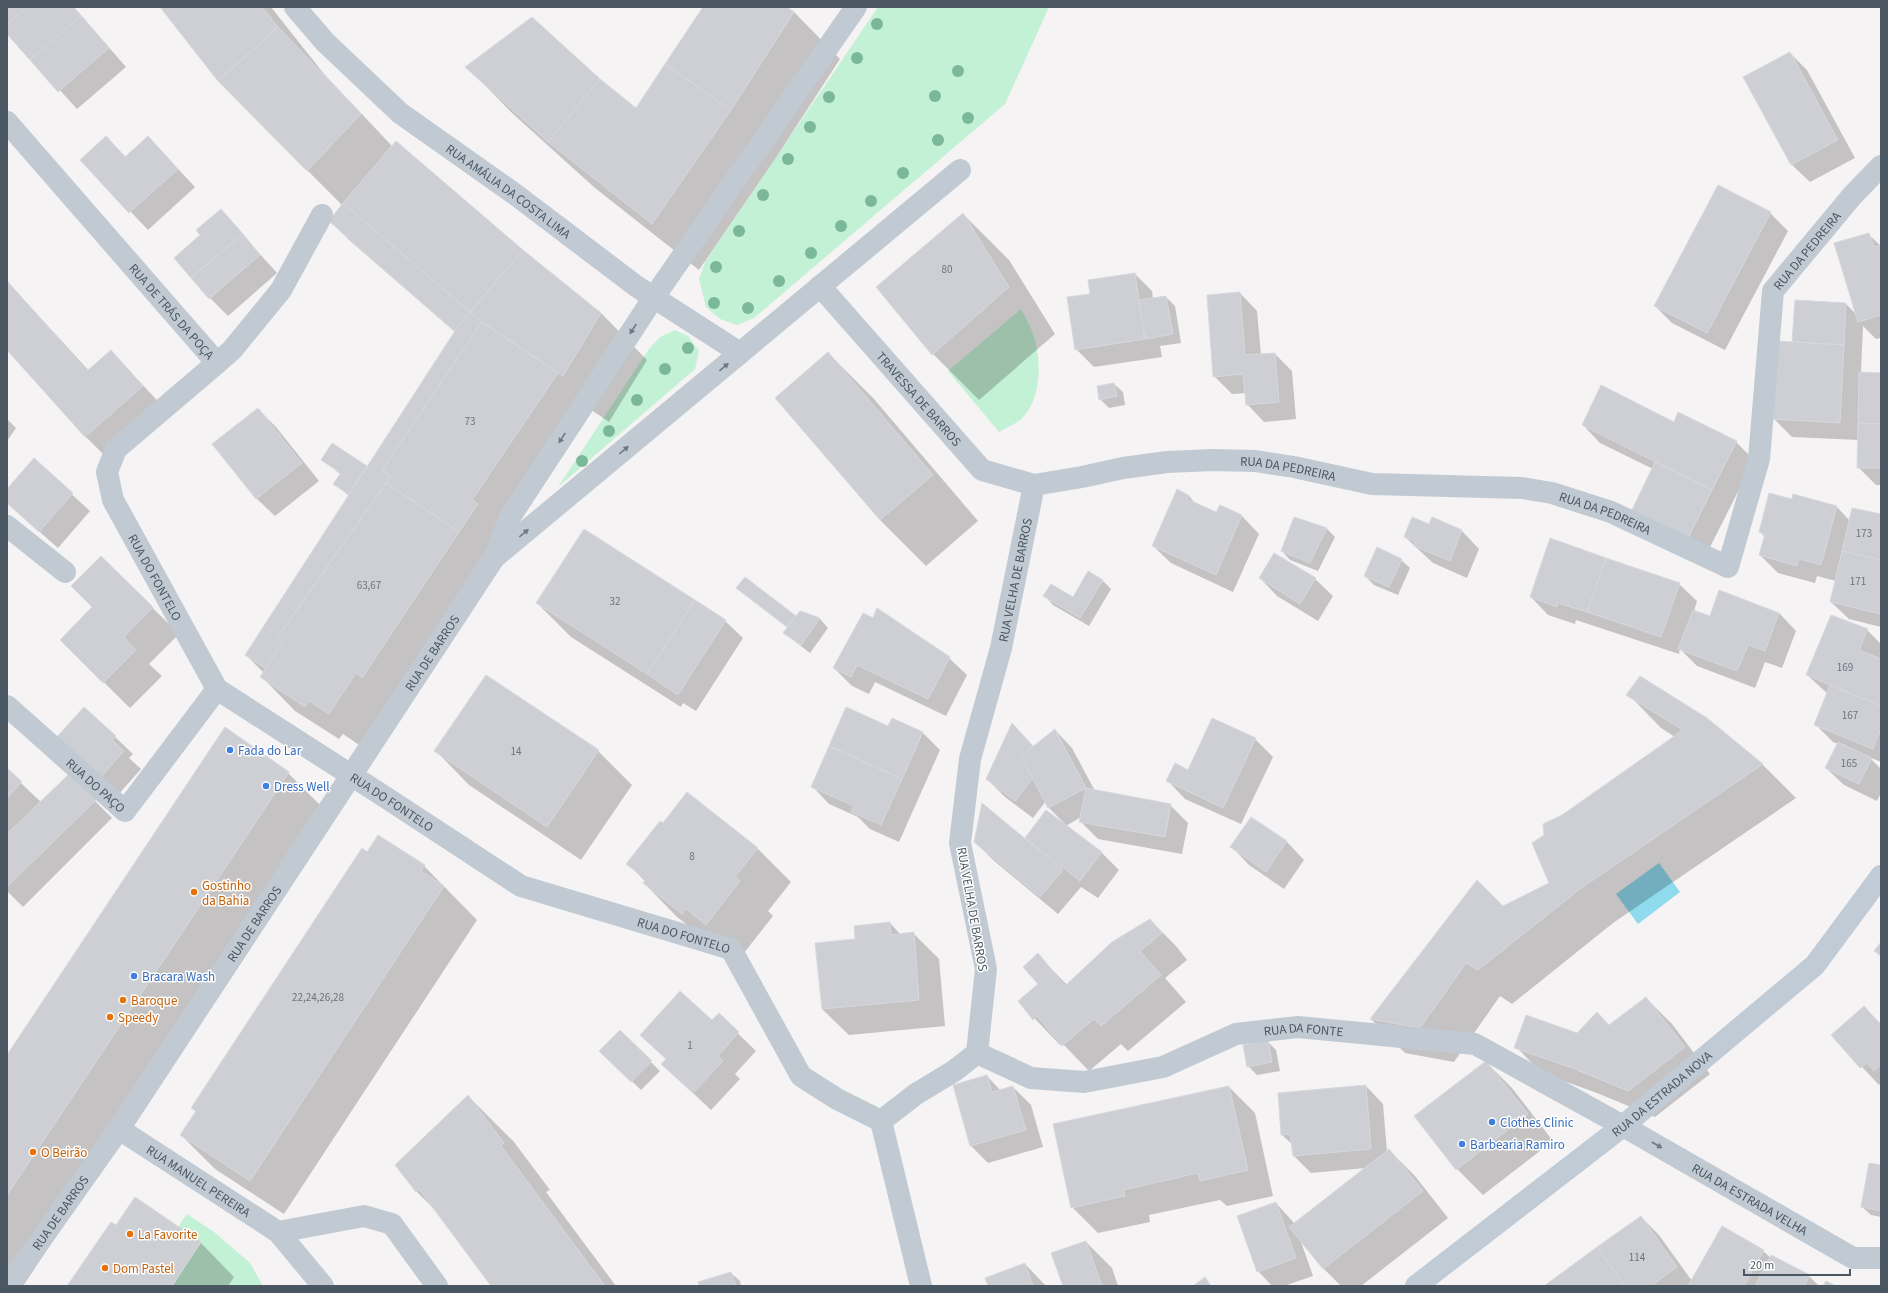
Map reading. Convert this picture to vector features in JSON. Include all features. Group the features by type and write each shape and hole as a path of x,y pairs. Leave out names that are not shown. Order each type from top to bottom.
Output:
{"main road":[{"name":"RUA DA ESTRADA NOVA","path":"1416,1286 1623,1126 1815,966 1881,876"}],"street":[{"name":"RUA AMÁLIA DA COSTA LIMA","path":"295,7 325,42 400,113 516,195 636,286 740,353"},
{"path":"494,558 510,517 654,297 856,7"},
{"name":"RUA DE TRÁS DA POÇA","path":"7,122 217,362 232,350 281,290 322,215"},
{"name":"RUA DA PEDREIRA","path":"1034,485 1123,468 1167,462 1214,460 1255,461 1294,467 1372,484 1522,488 1552,493 1610,512 1728,567 1759,459 1773,291 1852,196 1881,166"},
{"path":"494,558 960,170"},
{"name":"TRAVESSA DE BARROS","path":"820,286 982,470 1034,485"},
{"name":"RUA DO FONTELO","path":"217,362 116,449 107,472 113,500 217,689 521,886 731,949 801,1076 837,1099 881,1121"},
{"name":"RUA VELHA DE BARROS","path":"977,1053 986,969 960,843 970,759 1001,648 1034,485"},
{"path":"7,526 64,572"},
{"name":"RUA DE BARROS","path":"8,1286 119,1129 494,558"},
{"name":"RUA DO PAÇO","path":"7,706 125,812 217,689"},
{"name":"RUA DA FONTE","path":"977,1053 1030,1078 1084,1082 1163,1067 1236,1034 1298,1027 1475,1044 1623,1126"},
{"path":"921,1286 881,1121 916,1094 954,1071 977,1053"},
{"name":"RUA DA ESTRADA VELHA","path":"1623,1126 1853,1258 1881,1258"},
{"name":"RUA MANUEL PEREIRA","path":"119,1129 278,1232 323,1286"},
{"path":"278,1232 364,1216 392,1224 438,1286"}],"green space":[{"path":"878,7 1049,7 1005,104 754,318 737,325 720,319 706,307 699,279 705,262"},
{"path":"1021,309 1035,340 1039,370 1038,380 1033,400 1023,417 1015,424 999,432 948,371"},
{"path":"675,330 688,336 699,351 695,369 558,487 649,349 660,337"},
{"path":"187,1214 214,1232 250,1263 263,1286 172,1286 201,1243 178,1227"}],"water":[{"path":"1659,863 1680,892 1638,924 1616,894"}],"building":[{"path":"7,7 27,7 7,25"},
{"path":"27,7 73,7 81,16 30,60 7,34 7,25"},
{"path":"160,7 262,7 278,27 218,81"},
{"path":"703,7 787,7 794,12 731,110 665,64"},
{"path":"81,16 109,48 58,92 30,60"},
{"path":"532,17 600,79 548,142 465,67"},
{"path":"278,27 361,114 307,171 218,81"},
{"path":"1790,52 1838,140 1791,165 1743,77"},
{"path":"665,64 731,110 652,224 548,142 600,79 636,108"},
{"path":"106,136 125,157 148,136 178,169 129,213 80,160"},
{"path":"396,141 523,250 470,312 343,203"},
{"path":"1718,185 1771,212 1707,333 1654,306"},
{"path":"343,203 470,312 455,331 329,221"},
{"path":"221,209 243,234 191,278 174,258 200,235 196,230"},
{"path":"963,213 1009,287 932,355 876,287"},
{"path":"1869,233 1874,247 1881,245 1881,315 1858,322 1834,243"},
{"path":"243,234 260,255 209,299 191,278"},
{"path":"523,250 601,313 563,376 482,322 470,312"},
{"path":"1135,273 1145,339 1075,350 1067,297 1090,294 1088,280"},
{"path":"7,281 87,371 111,350 143,386 85,437 7,350"},
{"path":"1240,292 1245,355 1275,353 1279,402 1246,405 1243,374 1213,377 1207,295"},
{"path":"1166,296 1173,334 1145,339 1139,300"},
{"path":"1795,300 1846,303 1844,345 1792,342"},
{"path":"470,312 482,322 382,470 391,476 277,638 283,642 266,669 245,655 455,331"},
{"path":"482,322 558,373 472,500 478,504 459,532 386,483 391,476 382,470"},
{"path":"1777,341 1844,345 1840,423 1773,419"},
{"path":"828,352 933,475 880,520 775,398"},
{"path":"1859,372 1881,373 1881,424 1858,423"},
{"path":"1114,383 1117,396 1099,400 1097,386"},
{"path":"1601,385 1674,422 1678,412 1737,441 1712,490 1582,425"},
{"path":"258,408 302,463 256,499 212,444"},
{"path":"1858,423 1881,424 1881,468 1857,468"},
{"path":"332,443 367,466 348,494 333,484 341,473 321,460"},
{"path":"34,458 73,493 39,532 7,503 7,489"},
{"path":"1655,462 1712,490 1688,538 1632,510"},
{"path":"386,483 459,532 362,678 356,673 329,714 309,701 305,707 260,677 283,642 277,638"},
{"path":"1177,489 1188,495 1187,499 1216,512 1220,505 1242,515 1216,575 1152,546"},
{"path":"1769,493 1792,499 1793,494 1837,506 1821,565 1799,559 1797,566 1759,555 1765,534 1759,532"},
{"path":"1852,508 1881,514 1881,560 1842,551"},
{"path":"1294,517 1327,528 1310,563 1281,551"},
{"path":"1412,517 1429,524 1432,517 1462,530 1450,561 1414,546 1415,542 1404,537"},
{"path":"584,529 695,600 647,674 536,603"},
{"path":"1550,538 1606,558 1587,612 1558,603 1557,607 1530,597"},
{"path":"1377,547 1402,559 1389,587 1364,576"},
{"path":"1842,551 1881,560 1881,614 1830,602"},
{"path":"1274,553 1316,578 1300,604 1259,578"},
{"path":"101,556 153,607 124,637 136,650 103,683 60,640 92,607 71,586"},
{"path":"1606,558 1680,583 1661,637 1587,612"},
{"path":"1088,571 1103,580 1080,618 1043,596 1051,584 1073,597"},
{"path":"745,577 796,616 787,627 736,588"},
{"path":"1719,590 1779,613 1765,651 1748,645 1737,671 1678,649 1693,610 1710,616"},
{"path":"695,600 726,620 678,695 647,674"},
{"path":"877,608 950,657 928,699 857,665 851,677 833,668 863,613 873,618"},
{"path":"800,611 820,618 801,645 783,633"},
{"path":"1831,615 1868,629 1859,650 1881,659 1881,706 1806,675"},
{"path":"486,675 599,750 547,827 434,751"},
{"path":"1640,676 1707,718 1763,764 1580,889 1478,970 1466,963 1420,1028 1370,1019 1477,880 1503,906 1549,883 1532,843 1544,835 1543,824 1562,815 1683,730 1626,695"},
{"path":"1830,685 1881,706 1881,728 1873,749 1814,725"},
{"path":"84,707 116,736 112,740 124,751 99,779 55,739"},
{"path":"846,707 888,726 892,718 923,732 902,779 829,746"},
{"path":"1212,718 1256,738 1223,808 1166,781 1175,763 1188,770"},
{"path":"1012,723 1033,746 1021,756 1033,778 1015,801 986,779"},
{"path":"225,727 289,772 7,1195 7,1055"},
{"path":"1055,729 1086,788 1048,808 1021,756"},
{"path":"1838,742 1872,758 1859,784 1825,768"},
{"path":"829,746 902,779 881,825 851,812 854,806 811,787"},
{"path":"7,768 22,782 7,798"},
{"path":"69,774 96,800 7,887 7,834"},
{"path":"1086,788 1171,804 1165,837 1079,822"},
{"path":"687,792 758,848 735,877 740,881 706,925 686,909 682,914 643,883 646,879 626,864 660,821 663,823"},
{"path":"982,803 1063,870 1040,897 974,842"},
{"path":"1046,810 1102,852 1080,881 1025,838"},
{"path":"1251,817 1287,841 1266,872 1230,847"},
{"path":"378,835 425,865 421,871 444,886 250,1181 180,1135 196,1111 191,1108 362,848 367,852"},
{"path":"1150,919 1162,933 1140,951 1161,975 1101,1026 1094,1019 1062,1046 1037,1016 1033,1020 1018,1001 1038,984 1023,967 1038,953 1065,986 1112,942"},
{"path":"890,922 891,935 914,932 919,1000 822,1009 815,943 855,939 854,926"},
{"path":"1881,942 1881,956 1874,951"},
{"path":"680,991 712,1020 719,1013 739,1032 718,1056 723,1061 693,1093 661,1064 666,1059 640,1035"},
{"path":"1646,997 1685,1047 1628,1091 1570,1067 1514,1048 1526,1015 1577,1033 1597,1012 1609,1025"},
{"path":"1864,1006 1881,1025 1881,1065 1874,1071 1867,1063 1860,1068 1831,1035"},
{"path":"620,1030 652,1061 631,1082 599,1051"},
{"path":"1268,1040 1272,1062 1247,1067 1243,1045"},
{"path":"1486,1061 1528,1114 1456,1170 1414,1116"},
{"path":"987,1075 992,1092 1013,1086 1026,1130 970,1146 953,1085"},
{"path":"1366,1085 1371,1149 1293,1156 1290,1134 1281,1135 1278,1093"},
{"path":"1229,1086 1248,1170 1200,1181 1198,1173 1123,1190 1125,1196 1071,1208 1053,1124"},
{"path":"468,1095 504,1143 501,1146 605,1286 491,1286 419,1189 416,1192 395,1165"},
{"path":"1389,1149 1423,1191 1323,1269 1289,1227"},
{"path":"1869,1163 1881,1165 1881,1211 1861,1207"},
{"path":"135,1197 201,1242 172,1286 67,1286 111,1222 116,1225"},
{"path":"1276,1202 1296,1258 1257,1272 1237,1216"},
{"path":"1641,1216 1677,1267 1651,1286 1625,1286 1597,1247"},
{"path":"1722,1226 1764,1250 1744,1286 1688,1286"},
{"path":"1086,1241 1102,1286 1063,1286 1051,1253"},
{"path":"1597,1247 1625,1286 1544,1286"},
{"path":"1771,1255 1810,1275 1804,1286 1755,1286"},
{"path":"1025,1263 1033,1286 988,1286 985,1278"},
{"path":"731,1272 736,1286 699,1286 698,1282"},
{"path":"1205,1277 1211,1286 1193,1286"},
{"path":"1826,1281 1836,1286 1823,1286"}],"place":[{"name":"Fada do Lar","path":"230,750"},
{"name":"Dress Well","path":"266,786"},
{"name":"Gostinho da Bahia","path":"194,892"},
{"name":"Bracara Wash","path":"134,976"},
{"name":"Baroque","path":"123,1000"},
{"name":"Speedy","path":"110,1017"},
{"name":"Clothes Clinic","path":"1492,1122"},
{"name":"Barbearia Ramiro","path":"1462,1144"},
{"name":"O Beirão","path":"33,1152"},
{"name":"La Favorite","path":"130,1234"},
{"name":"Dom Pastel","path":"105,1268"}]}
